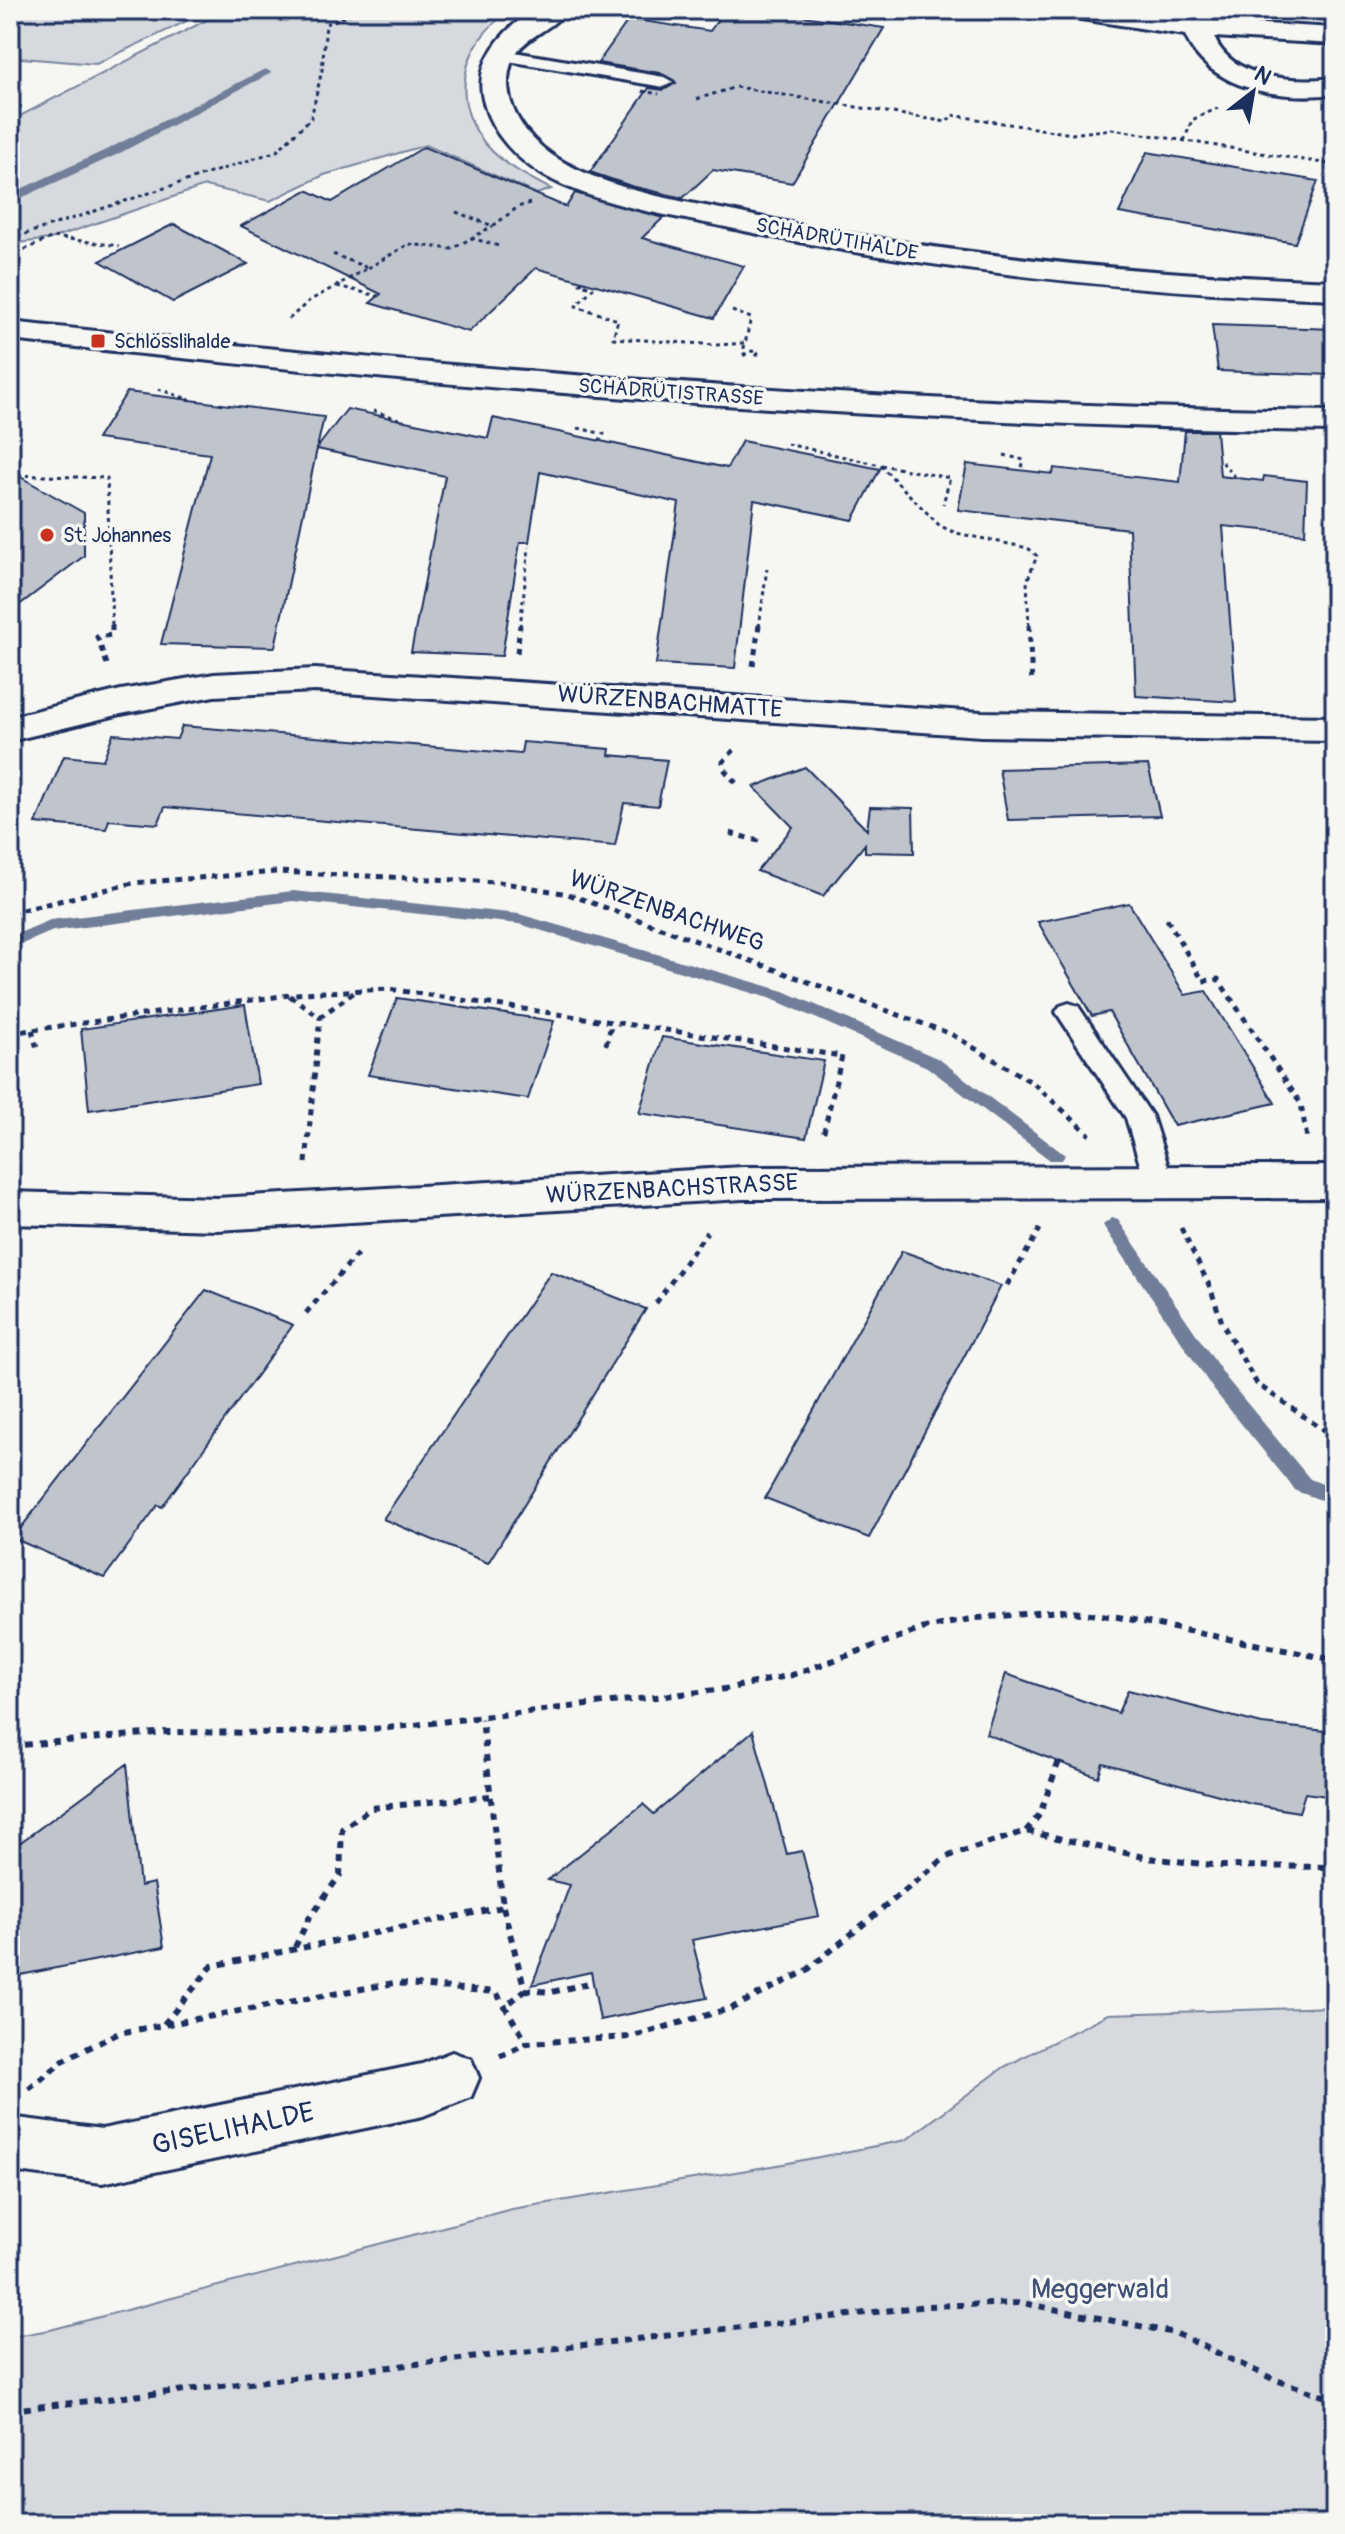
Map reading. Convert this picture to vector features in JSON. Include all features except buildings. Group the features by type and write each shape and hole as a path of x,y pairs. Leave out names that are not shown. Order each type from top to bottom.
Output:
{"street":[{"path":"502,55 532,22 553,10"},
{"path":"1075,10 1196,28 1335,36"},
{"path":"1196,28 1199,41 1207,51 1249,80 1289,89 1335,86"},
{"name":"SCHÄDRÜTIHALDE","path":"502,55 492,81 500,116 521,143 556,170 613,192 820,240 1076,276 1335,290"},
{"name":"SCHÄDRÜTISTRASSE","path":"10,331 461,376 706,395 1069,415 1335,421"},
{"name":"WÜRZENBACHMATTE","path":"10,729 121,702 214,685 315,680 981,724 1335,729"},
{"name":"WÜRZENBACHSTRASSE","path":"10,1208 217,1214 720,1184 1326,1183"},
{"name":"GISELIHALDE","path":"10,2144 102,2156 423,2090 452,2078"}],"lane":[{"path":"502,55 664,90"},
{"path":"1069,1012 1139,1116 1160,1185"}],"path":[{"path":"10,239 277,151 311,118 322,70 326,24 360,10"},
{"path":"695,100 736,87 947,122 952,115 1072,134 1112,129 1335,165"},
{"path":"642,91 664,90"},
{"path":"10,104 22,107"},
{"path":"288,320 309,301 409,244 452,249 493,226 518,207"},
{"path":"456,212 493,226"},
{"path":"10,256 53,237 119,246"},
{"path":"470,237 499,246"},
{"path":"330,253 368,268"},
{"path":"583,282 580,283 593,288 576,306 618,320 613,338 745,344 751,318 732,311"},
{"path":"337,286 378,296"},
{"path":"787,444 950,478 943,504"},
{"path":"880,465 940,526 956,533 1035,552 1037,556 1027,581 1032,679"},
{"path":"10,475 107,478 112,635 97,637 121,702"},
{"path":"507,691 519,646 529,547"},
{"path":"748,708 767,568"},
{"path":"730,833 762,842"},
{"name":"WÜRZENBACHWEG","path":"10,913 133,883 276,872 499,882 568,894 951,1034 1033,1083 1080,1123 1100,1146"},
{"path":"1167,919 1203,981 1218,979 1301,1104 1326,1183"},
{"path":"10,1033 289,995 388,989 842,1056 812,1183"},
{"path":"302,1208 320,1017 356,991"},
{"path":"289,995 320,1017"},
{"path":"606,1045 612,1022"},
{"path":"32,1030 38,1052"},
{"path":"656,1303 722,1212 720,1184"},
{"path":"1007,1285 1050,1211 1044,1184"},
{"path":"306,1313 376,1232 373,1205"},
{"path":"1179,1225 1210,1287 1223,1325 1257,1384 1335,1438"},
{"path":"10,1746 167,1732 298,1732 482,1719 725,1689 792,1675 925,1628 976,1618 1062,1611 1118,1617 1335,1660"},
{"path":"482,1719 503,1907 525,1990"},
{"path":"1026,1831 1040,1814 1059,1761"},
{"path":"295,1948 308,1920 340,1875 342,1829 371,1808 490,1796"},
{"path":"25,2092 66,2059 119,2033 394,1983 496,1992 527,2043 630,2037 732,2008 806,1971 946,1857 1026,1831 1148,1858 1236,1866 1335,1867"},
{"path":"164,2025 212,1966 503,1907"},
{"path":"506,2006 525,1990 552,1992 593,1982"},
{"path":"10,2410 928,2306 1023,2303 1175,2333 1273,2379 1335,2400"}],"green space":[{"path":"10,10 114,15 116,10 168,10 187,21 96,64 10,57"},
{"path":"226,10 512,10 494,23 480,39 471,57 465,76 469,116 478,135 493,152 513,168 551,189 537,194 426,145 324,175 270,201 205,186 50,239 10,244 10,121"},
{"name":"Meggerwald","path":"1335,2007 1335,2524 10,2524 10,2337 50,2330 512,2209 783,2164 906,2140 1004,2067 1108,2014"}],"waterway":[{"path":"10,199 112,152 265,72"},
{"path":"10,943 50,926 293,896 519,919 778,995 933,1063 1056,1155"},
{"path":"1112,1225 1220,1384 1303,1485 1335,1497"}],"place":[{"name":"Schlösslihalde","path":"98,341"},
{"name":"St. Johannes","path":"47,535"}]}
